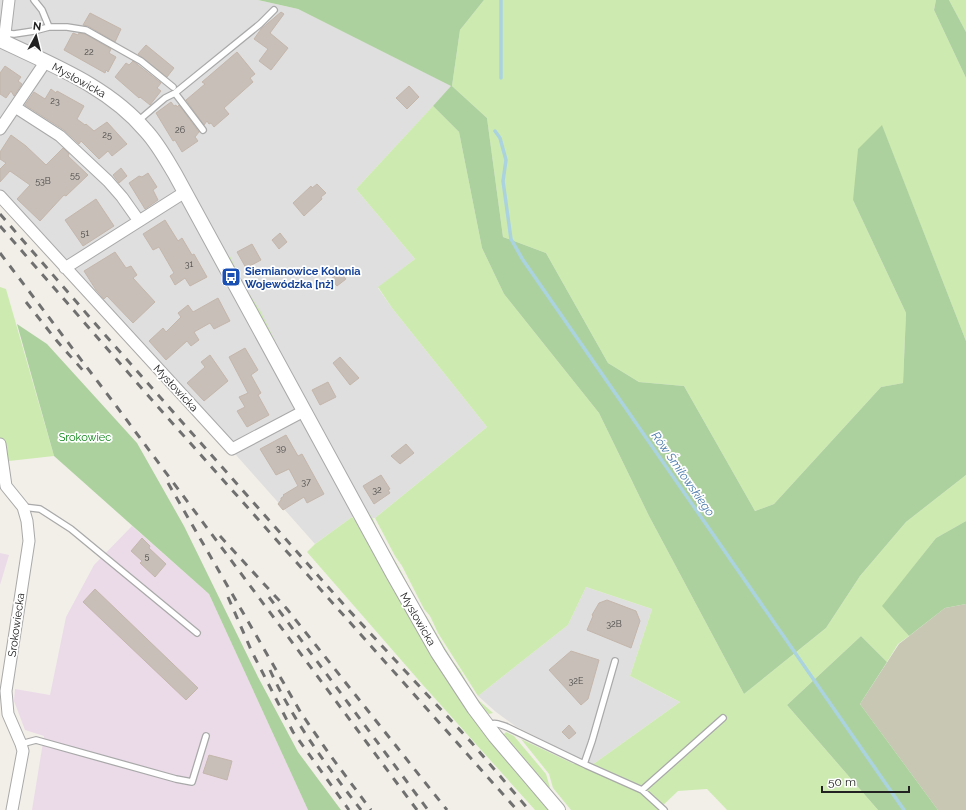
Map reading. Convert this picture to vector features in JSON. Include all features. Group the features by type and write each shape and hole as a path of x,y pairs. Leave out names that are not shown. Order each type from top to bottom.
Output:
{"street":[{"path":"3,38 9,0"},
{"name":"Mysłowicka","path":"3,38 110,96 138,122 158,146 185,192 424,630 452,676 487,726 558,810"},
{"name":"Mysłowicka","path":"0,129 46,61"},
{"path":"15,107 60,136 108,181 122,197 139,221"},
{"path":"65,268 185,192"},
{"name":"Mysłowicka","path":"0,196 232,449 304,411"},
{"path":"0,444 3,486 24,507"},
{"name":"Srokowiecka","path":"12,810 23,751 22,744 8,714 6,691 29,541 24,507"}],"lane":[{"path":"34,0 42,10 49,26"},
{"path":"138,122 174,90 260,24 274,10"},
{"path":"3,38 49,26 86,30 146,64 174,90 203,130"},
{"path":"24,507 40,509 71,529 197,633"},
{"path":"584,764 616,661"},
{"path":"642,790 723,718"},
{"path":"487,726 496,723 507,727 642,790 664,810"},
{"path":"22,744 36,740 176,779 192,782 206,736"}],"shaded area":[{"path":"0,0 258,0 298,9 452,86 356,189 415,259 378,288 392,308 487,427 375,518 352,517 315,544 0,189"},
{"path":"132,526 209,594 308,810 32,810 44,736 25,730 14,701 15,689 50,695 66,617 94,565"},
{"path":"0,553 9,555 0,585"},
{"path":"586,587 652,609 630,676 680,702 592,765 515,726 478,696 568,625"},
{"path":"966,604 966,810 938,810 860,704 899,644 945,608"}],"green space":[{"path":"258,0 484,0 460,30 452,86 487,118 503,237 546,253 608,363 639,382 684,386 755,511 774,504 881,387 903,383 906,313 853,200 858,149 882,125 966,341 966,475 906,522 860,576 826,628 744,694 649,516 599,413 504,294 482,248 459,132 433,106 451,86 298,9"},
{"path":"484,0 936,0 934,10 966,78 966,341 882,126 853,200 906,313 903,383 881,387 774,504 755,511 684,386 639,382 608,363 546,253 503,237 487,118 452,86 460,30"},
{"path":"936,0 949,0 966,32 966,78 934,10"},
{"path":"949,0 966,0 966,32"},
{"path":"433,106 459,132 482,248 504,294 599,413 649,516 744,694 826,628 860,576 906,522 966,475 966,521 936,538 883,606 909,636 898,644 887,662 861,636 787,705 878,810 727,810 707,789 678,791 658,810 571,810 553,788 549,774 521,739 574,764 592,765 680,702 630,676 652,609 586,587 568,625 478,696 438,633 375,518 487,427 392,308 378,287 415,259 356,189"},
{"path":"230,256 242,283 261,312 276,343 274,344 229,260"},
{"path":"0,287 6,289 54,456 0,462"},
{"name":"Srokowiec","path":"17,324 47,344 137,443 184,526 258,677 298,752 341,810 308,810 209,594 54,456"},
{"path":"364,506 373,519 377,531"},
{"path":"352,517 359,525 550,810 535,810 422,684 307,552 315,544"},
{"path":"966,521 966,604 945,608 909,636 882,606 936,538"},
{"path":"381,537 401,571 421,610 427,617 474,695 434,634"},
{"path":"861,636 887,662 860,704 938,810 878,810 787,705"},
{"path":"475,697 493,713 489,714 483,709"},
{"path":"506,732 514,736 546,774 551,791 567,810 535,775 503,735"}],"building":[{"path":"281,12 284,14 270,33 288,48 271,70 259,61 268,49 254,39 261,29"},
{"path":"90,13 121,29 115,42 88,26 83,25"},
{"path":"73,33 78,35 79,33 85,34 111,49 109,53 116,57 108,72 106,70 105,73 64,50"},
{"path":"146,45 174,68 167,77 138,54"},
{"path":"237,52 255,74 250,78 253,82 224,108 229,114 214,127 207,121 204,125 186,100 205,84 202,82"},
{"path":"133,61 161,83 157,88 161,91 150,105 140,97 139,98 115,77 126,63 129,65"},
{"path":"5,66 21,77 18,81 22,84 14,96 11,91 6,98 0,94 0,73"},
{"path":"409,86 419,97 407,109 396,98"},
{"path":"51,89 56,93 57,91 84,106 77,119 85,125 86,124 94,131 107,122 127,144 112,156 108,151 99,159 81,141 79,144 64,130 25,105 34,92 45,99"},
{"path":"171,102 174,106 176,105 177,107 179,105 199,132 195,137 198,141 182,152 175,140 173,141 156,113"},
{"path":"11,135 26,146 46,165 63,148 69,154 68,156 88,175 66,196 64,195 40,221 17,199 30,185 10,171 0,182 0,169 6,163 0,159 0,152"},
{"path":"121,168 127,176 119,183 113,175"},
{"path":"148,173 157,187 153,190 158,200 145,209 129,183 139,176 142,177"},
{"path":"317,184 326,193 321,197 322,199 304,216 293,203 311,186 312,188"},
{"path":"96,199 114,226 83,246 65,220"},
{"path":"165,220 178,241 182,238 192,255 194,254 207,277 190,286 185,278 175,285 170,276 174,273 159,247 153,250 143,234"},
{"path":"280,233 287,242 279,249 272,240"},
{"path":"252,244 261,260 246,268 237,252"},
{"path":"115,252 126,268 131,266 137,275 133,278 155,302 133,323 107,296 104,299 96,290 84,271"},
{"path":"340,272 346,279 337,286 331,279"},
{"path":"218,298 230,321 214,329 210,323 194,332 199,340 191,346 187,341 166,360 149,341 163,328 166,332 181,317 178,313 188,305 193,312"},
{"path":"245,348 258,370 251,375 261,393 258,395 269,415 247,427 237,411 245,407 239,397 248,393 229,357"},
{"path":"210,355 228,381 204,401 187,383 205,367 201,362"},
{"path":"340,357 359,378 350,385 333,363"},
{"path":"328,382 336,397 320,405 312,390"},
{"path":"286,435 298,456 302,454 324,494 307,503 304,497 283,510 278,504 281,498 284,496 283,495 298,486 289,469 276,475 260,449"},
{"path":"406,444 414,453 400,464 391,456"},
{"path":"381,475 390,489 388,490 390,493 374,504 363,486"},
{"path":"142,538 150,546 149,548 166,564 155,577 140,563 142,561 131,551"},
{"path":"95,589 198,688 186,700 83,602"},
{"path":"607,600 636,611 640,621 631,648 587,630 593,616 592,615 599,603"},
{"path":"571,651 599,660 588,699 581,705 549,670"},
{"path":"569,725 576,733 569,739 562,732"},
{"path":"209,755 232,761 227,780 203,773"}],"waterway":[{"name":"Rów Śmiłowskiego","path":"501,0 501,78"},
{"name":"Rów Śmiłowskiego","path":"495,131 500,138 506,160 503,181 511,239 523,260 904,810"}],"railway":[{"path":"0,214 345,606 471,742 529,810"},
{"path":"0,226 159,408 517,810"},
{"path":"0,253 117,407 417,810"},
{"path":"26,302 57,341 87,375"},
{"path":"168,483 301,713 371,810"},
{"path":"220,536 287,609 447,810"},
{"path":"228,597 252,652 293,732 349,810"},
{"path":"269,597 428,810"},
{"path":"270,670 289,707 311,743 361,810"}],"place":[{"name":"Siemianowice Kolonia Wojewódzka [nż]","path":"231,277"}]}
